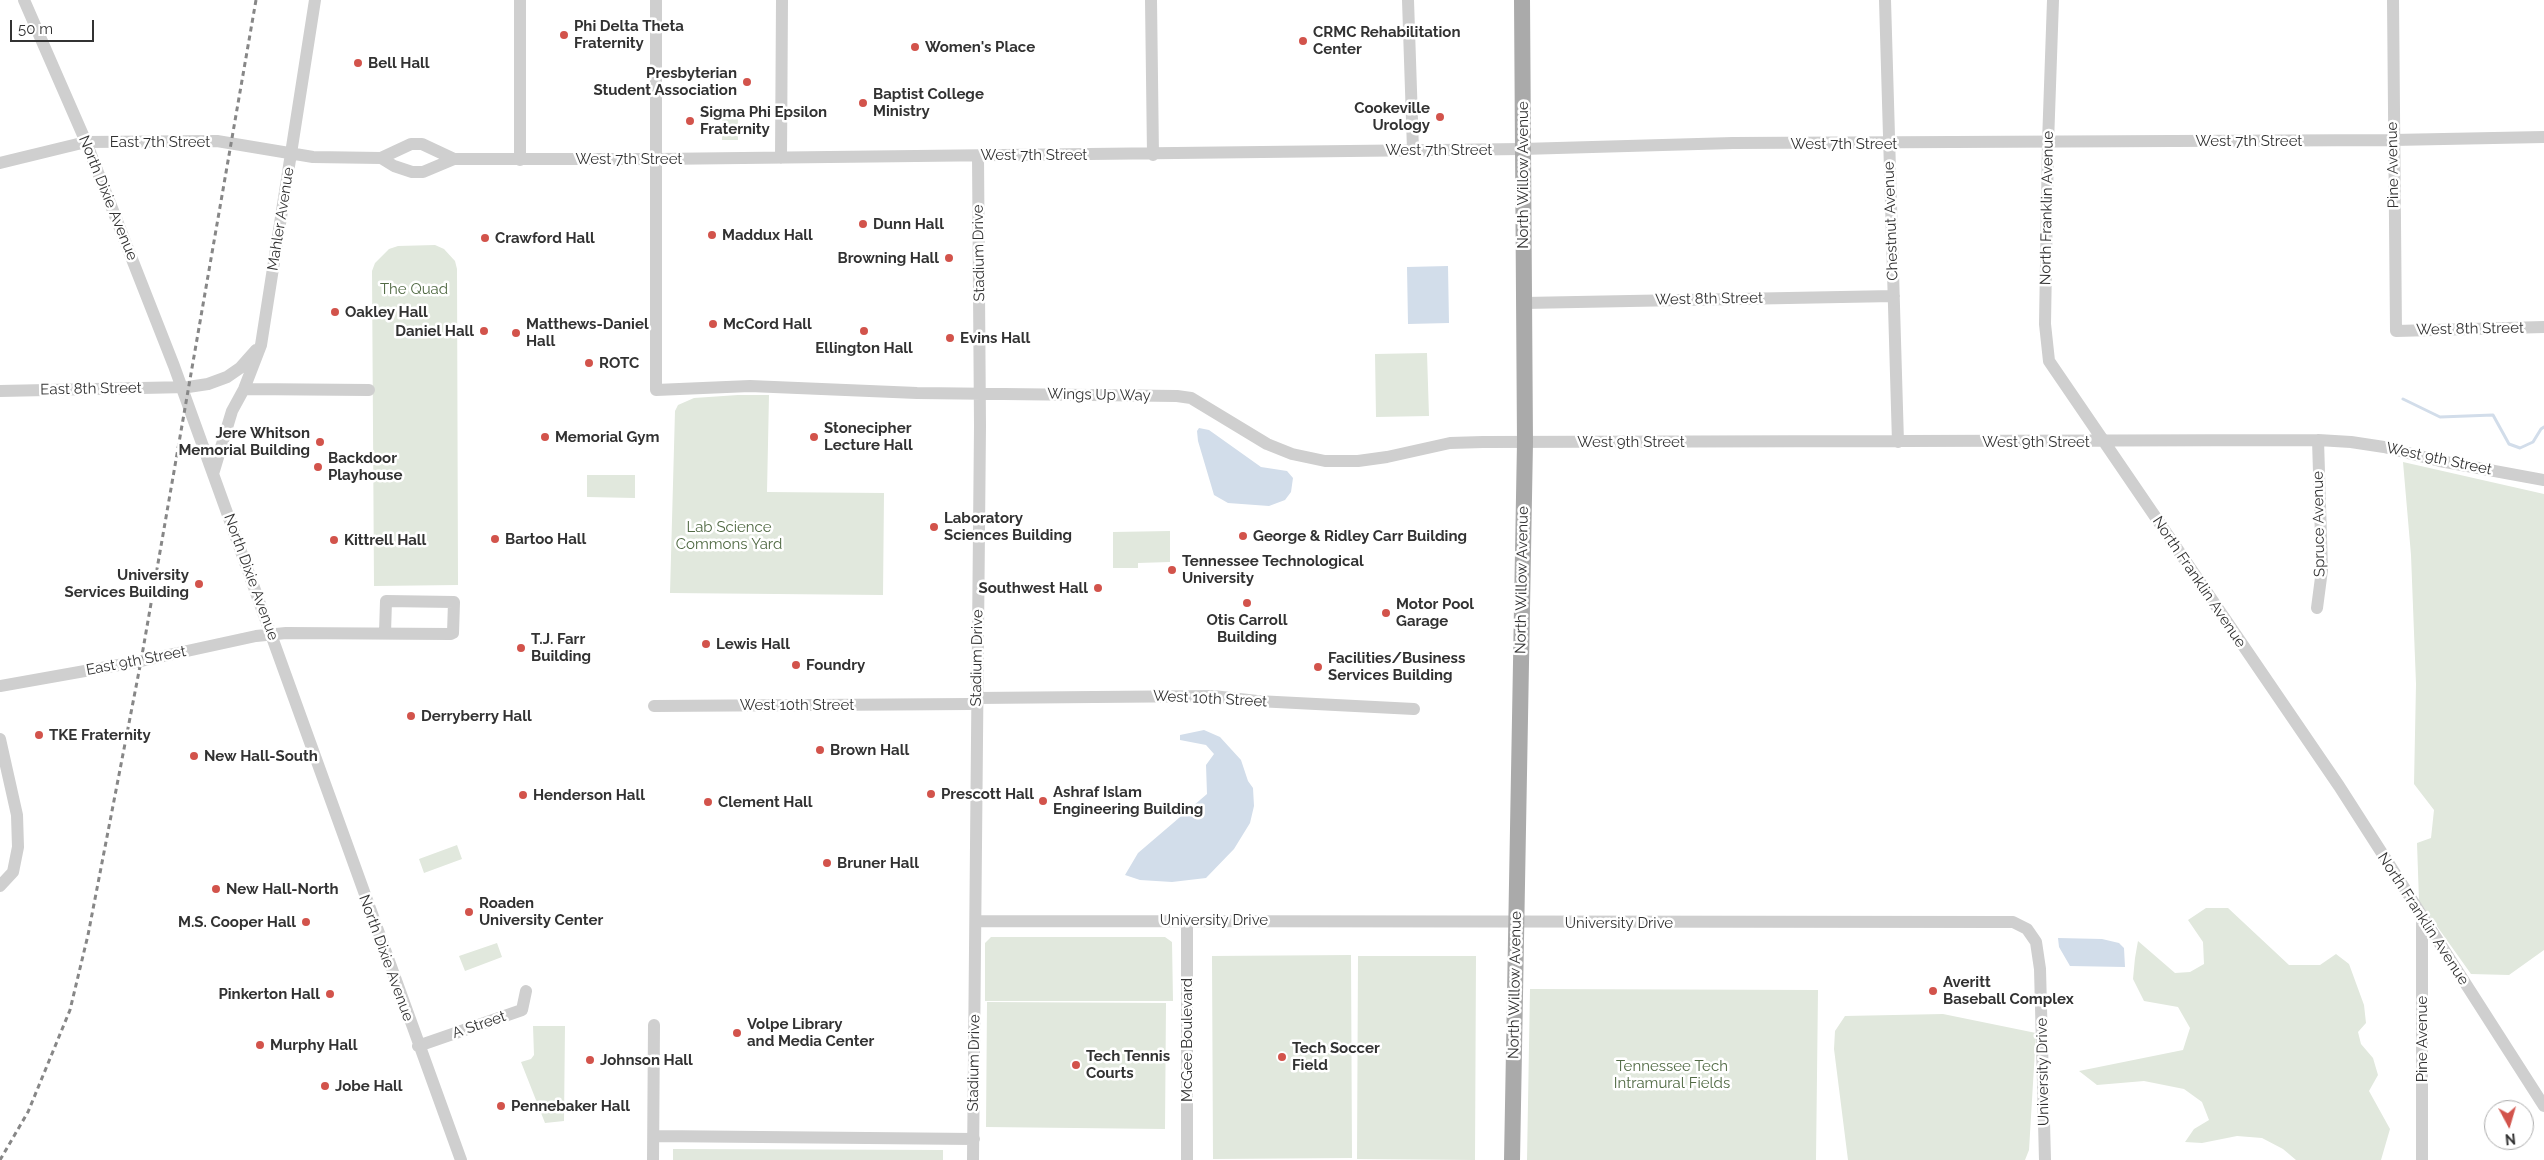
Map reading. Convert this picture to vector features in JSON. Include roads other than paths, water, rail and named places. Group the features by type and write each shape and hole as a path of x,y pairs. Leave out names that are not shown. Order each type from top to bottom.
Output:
{"main road":[{"name":"North Willow Avenue","path":"1512,1160 1525,442 1522,0"}],"street":[{"name":"North Dixie Avenue","path":"24,0 86,142 181,387 272,634 418,1046 461,1160"},
{"name":"Mahler Avenue","path":"213,474 224,431 238,398 244,389 261,345 315,0"},
{"path":"520,0 520,160"},
{"path":"656,0 656,159"},
{"path":"781,158 782,0"},
{"path":"1151,0 1153,154"},
{"path":"1408,0 1413,150"},
{"name":"Chestnut Avenue","path":"1885,0 1898,442"},
{"name":"North Franklin Avenue","path":"2053,0 2045,324 2049,361 2339,786 2544,1106"},
{"name":"Pine Avenue","path":"2393,0 2396,331"},
{"name":"West 7th Street","path":"291,154 313,157 381,158 394,166 412,172 423,172 454,159 978,156 1522,149 1733,144 2048,143 2544,137"},
{"name":"East 7th Street","path":"0,163 86,142 217,141 291,154"},
{"name":"West 7th Street","path":"381,158 400,147 422,144 454,159"},
{"name":"Stadium Drive","path":"974,1160 976,921 973,701 980,394 978,156"},
{"name":"Wings Up Way","path":"656,159 656,390 750,386 980,394 1191,398 1267,444 1292,454 1325,462 1387,457 1450,443 1525,442"},
{"name":"West 8th Street","path":"1524,304 1894,296"},
{"name":"West 8th Street","path":"2396,331 2544,327"},
{"path":"194,423 192,411 195,398 240,368 261,345"},
{"path":"181,387 208,384 227,377"},
{"name":"East 8th Street","path":"0,391 181,387"},
{"path":"244,389 369,390"},
{"name":"West 9th Street","path":"1525,442 2318,440 2384,447 2440,461 2544,480"},
{"name":"Spruce Avenue","path":"2316,608 2322,570 2318,440"},
{"name":"East 9th Street","path":"0,686 272,634 453,633 454,602 386,601 385,633"},
{"name":"West 10th Street","path":"654,706 1213,696 1257,701 1414,708"},
{"path":"0,740 18,819 18,847 13,872 0,886"},
{"name":"Pine Avenue","path":"2422,917 2422,1160"},
{"name":"McGee Boulevard","path":"1187,920 1187,1160"},
{"name":"University Drive","path":"976,921 2012,922 2027,929 2036,942 2040,969 2045,1160"},
{"name":"A Street","path":"418,1046 522,1010 526,991"},
{"path":"653,1160 654,1025"},
{"path":"654,1136 974,1139"}],"waterway":[{"path":"2403,399 2440,417 2493,415 2509,444 2520,448 2533,442 2544,427"}],"railway":[{"path":"0,1160 28,1112 70,1010 88,935 141,661 256,0"}],"place":[{"name":"Phi Delta Theta Fraternity","path":"564,35"},
{"name":"CRMC Rehabilitation Center","path":"1303,41"},
{"name":"Women's Place","path":"915,47"},
{"name":"Bell Hall","path":"358,63"},
{"name":"Presbyterian Student Association","path":"747,82"},
{"name":"Baptist College Ministry","path":"863,103"},
{"name":"Cookeville Urology","path":"1440,117"},
{"name":"Sigma Phi Epsilon Fraternity","path":"690,121"},
{"name":"Dunn Hall","path":"863,224"},
{"name":"Maddux Hall","path":"712,235"},
{"name":"Crawford Hall","path":"485,238"},
{"name":"Browning Hall","path":"949,258"},
{"name":"Oakley Hall","path":"335,312"},
{"name":"McCord Hall","path":"713,324"},
{"name":"Daniel Hall","path":"484,331"},
{"name":"Ellington Hall","path":"864,331"},
{"name":"Matthews-Daniel Hall","path":"516,333"},
{"name":"Evins Hall","path":"950,338"},
{"name":"ROTC","path":"589,363"},
{"name":"Memorial Gym","path":"545,437"},
{"name":"Stonecipher Lecture Hall","path":"814,437"},
{"name":"Jere Whitson Memorial Building","path":"320,442"},
{"name":"Backdoor Playhouse","path":"318,467"},
{"name":"Laboratory Sciences Building","path":"934,527"},
{"name":"George & Ridley Carr Building","path":"1243,536"},
{"name":"Bartoo Hall","path":"495,539"},
{"name":"Kittrell Hall","path":"334,540"},
{"name":"Tennessee Technological University","path":"1172,570"},
{"name":"University Services Building","path":"199,584"},
{"name":"Southwest Hall","path":"1098,588"},
{"name":"Otis Carroll Building","path":"1247,603"},
{"name":"Motor Pool Garage","path":"1386,613"},
{"name":"Lewis Hall","path":"706,644"},
{"name":"T.J. Farr Building","path":"521,648"},
{"name":"Foundry","path":"796,665"},
{"name":"Facilities/Business Services Building","path":"1318,667"},
{"name":"Derryberry Hall","path":"411,716"},
{"name":"TKE Fraternity","path":"39,735"},
{"name":"Brown Hall","path":"820,750"},
{"name":"New Hall-South","path":"194,756"},
{"name":"Prescott Hall","path":"931,794"},
{"name":"Henderson Hall","path":"523,795"},
{"name":"Ashraf Islam Engineering Building","path":"1043,801"},
{"name":"Clement Hall","path":"708,802"},
{"name":"Bruner Hall","path":"827,863"},
{"name":"New Hall-North","path":"216,889"},
{"name":"Roaden University Center","path":"469,912"},
{"name":"M.S. Cooper Hall","path":"306,922"},
{"name":"Averitt Baseball Complex","path":"1933,991"},
{"name":"Pinkerton Hall","path":"330,994"},
{"name":"Volpe Library and Media Center","path":"737,1033"},
{"name":"Murphy Hall","path":"260,1045"},
{"name":"Tech Soccer Field","path":"1282,1057"},
{"name":"Johnson Hall","path":"590,1060"},
{"name":"Tech Tennis Courts","path":"1076,1065"},
{"name":"Jobe Hall","path":"325,1086"},
{"name":"Pennebaker Hall","path":"501,1106"}],"park label":[{"name":"The Quad","path":"414,289"},
{"name":"Lab Science Commons Yard","path":"729,536"},
{"name":"Tennessee Tech Intramural Fields","path":"1672,1074"}]}
